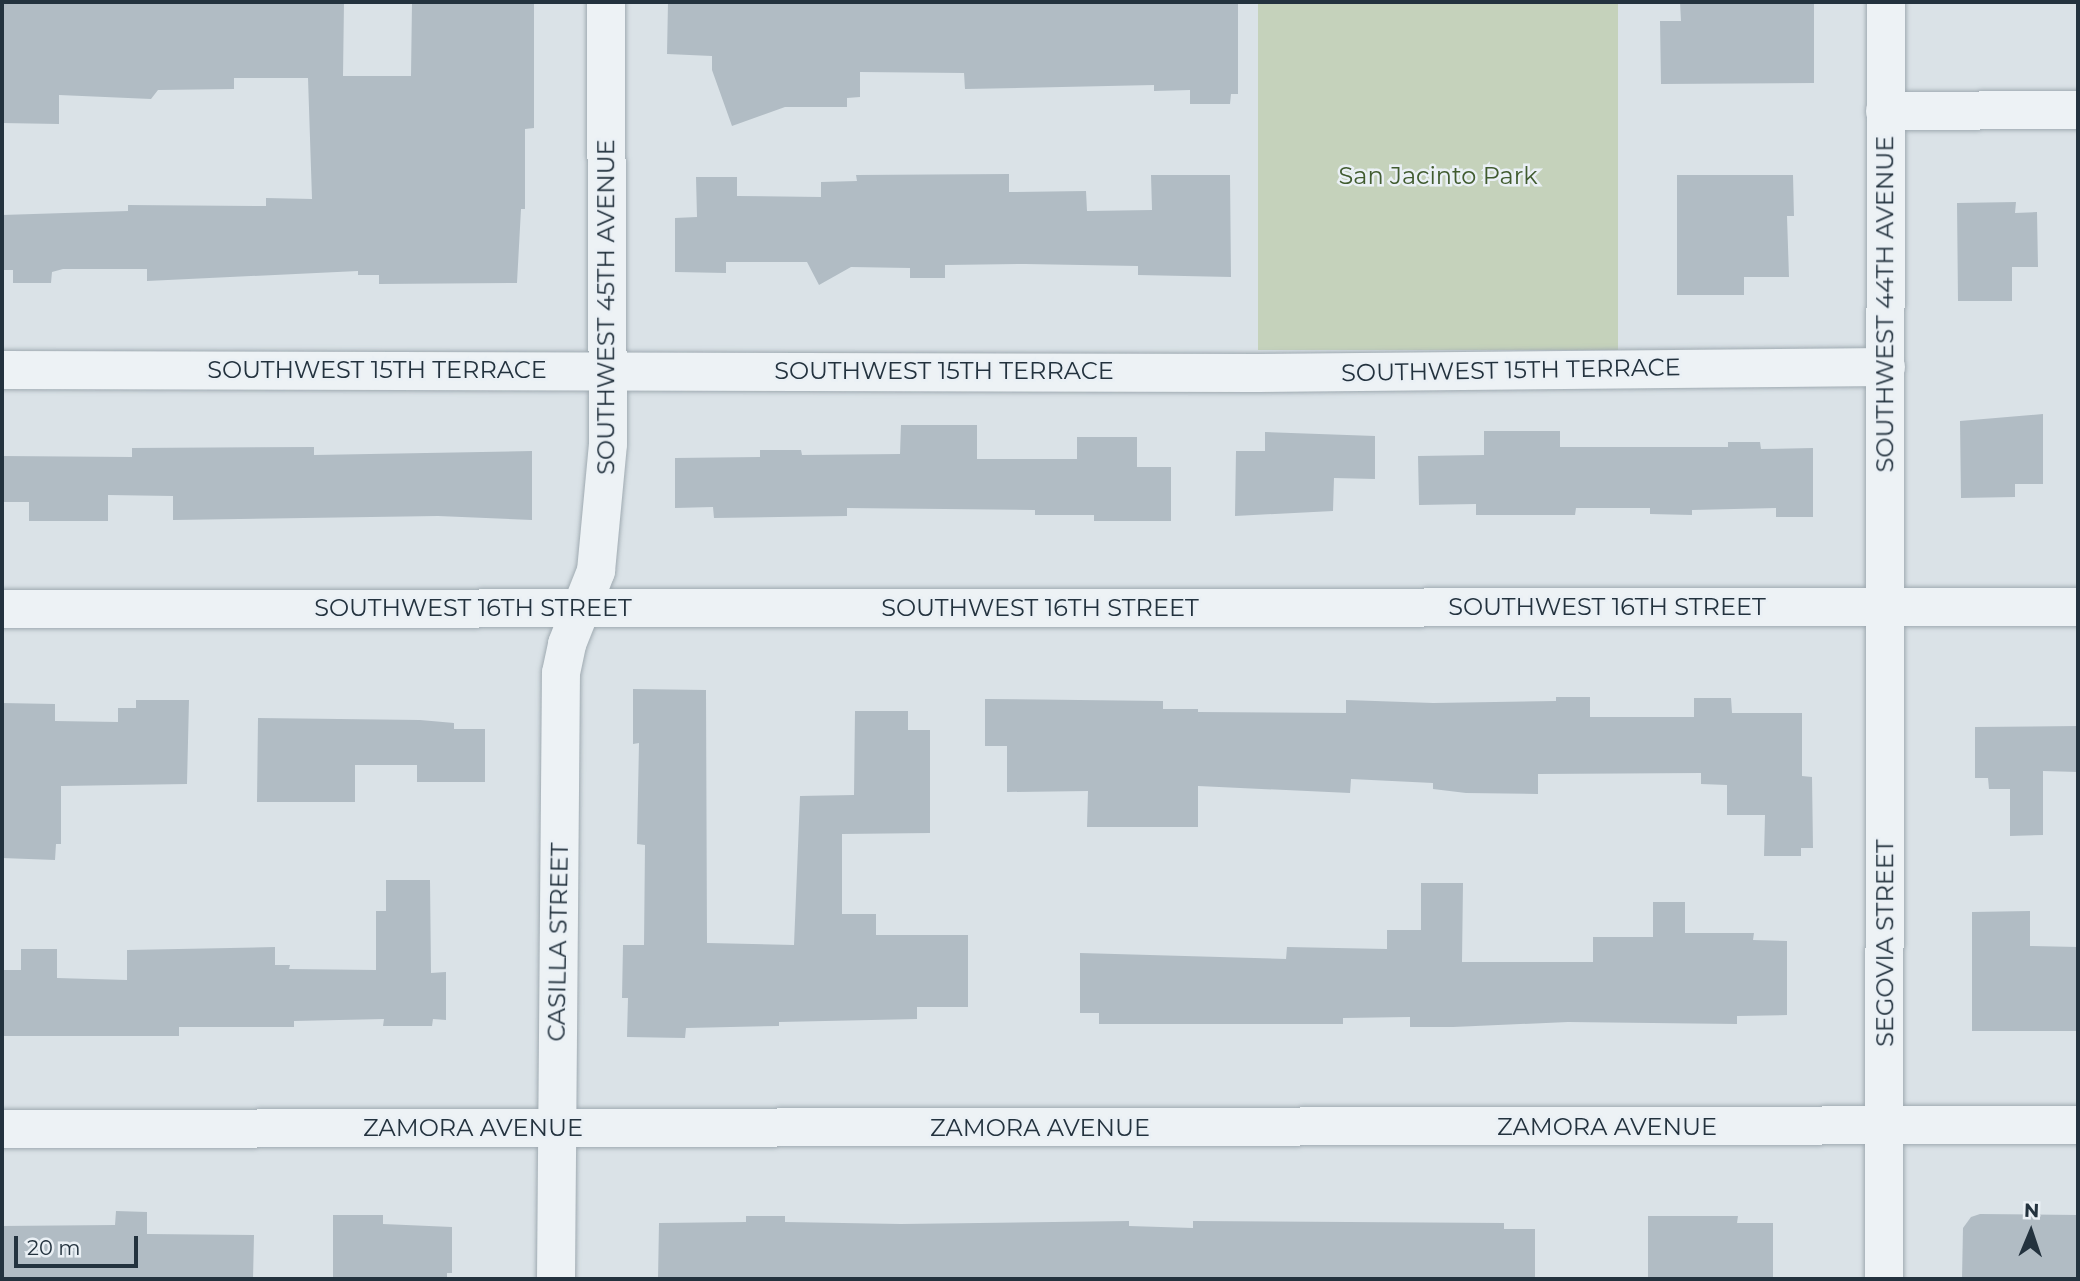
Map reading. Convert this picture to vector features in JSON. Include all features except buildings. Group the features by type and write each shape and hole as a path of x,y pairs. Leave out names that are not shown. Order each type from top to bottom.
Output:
{"street":[{"name":"SOUTHWEST 45TH AVENUE","path":"582,608 596,571 601,533 609,370 606,2"},
{"name":"SOUTHWEST 44TH AVENUE","path":"1886,2 1886,607"},
{"path":"1885,111 2078,110"},
{"name":"SOUTHWEST 15TH TERRACE","path":"2,370 1258,373 1885,367"},
{"name":"SEGOVIA STREET","path":"1884,1279 1886,607"},
{"name":"SOUTHWEST 16TH STREET","path":"2,609 2078,607"},
{"name":"CASILLA STREET","path":"556,1279 561,673 582,608"},
{"name":"ZAMORA AVENUE","path":"2,1129 2078,1125"}],"green space":[{"name":"San Jacinto Park","path":"1258,2 1618,2 1618,350 1258,350"}]}
